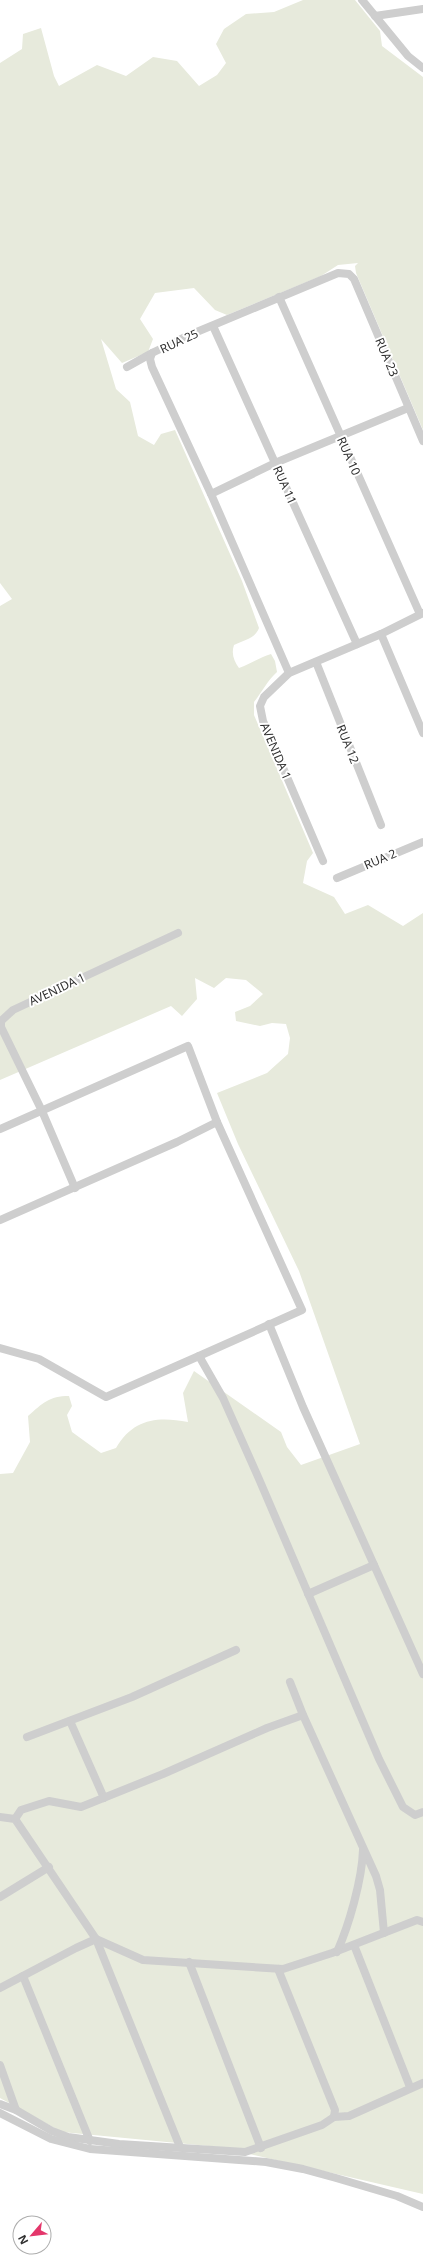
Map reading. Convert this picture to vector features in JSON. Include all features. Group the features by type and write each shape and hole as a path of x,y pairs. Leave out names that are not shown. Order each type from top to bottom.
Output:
{"street":[{"path":"362,0 408,56 423,68"},
{"path":"375,16 423,9"},
{"name":"RUA 25","path":"289,673 211,494 152,367 150,359 152,353 279,297 338,273 349,274"},
{"name":"RUA 23","path":"349,274 354,279 423,441"},
{"name":"RUA 10","path":"279,297 340,436 422,614"},
{"name":"RUA 11","path":"213,326 357,644"},
{"path":"127,367 152,353"},
{"path":"211,494 275,463 408,408"},
{"name":"AVENIDA 1","path":"323,860 263,721 260,706 264,696 289,673 381,634 422,614"},
{"path":"381,634 423,733"},
{"name":"RUA 12","path":"316,662 381,825"},
{"name":"RUA 2","path":"337,878 423,842"},
{"name":"AVENIDA 1","path":"75,1188 42,1111 1,1027 1,1021 4,1016 24,1005 178,933"},
{"path":"0,1129 188,1046 217,1122 302,1310 106,1397 39,1359 0,1348"},
{"path":"0,1220 177,1142 217,1122"},
{"path":"269,1324 423,1674"},
{"path":"199,1356 226,1404 379,1759 403,1807 415,1815 423,1812"},
{"path":"308,1594 374,1565"},
{"path":"27,1737 167,1682 236,1650"},
{"path":"290,1682 303,1715 376,1876 380,1890 384,1933"},
{"path":"15,1819 21,1810 49,1801 81,1807 163,1774 267,1728 303,1715"},
{"path":"70,1721 104,1798"},
{"path":"0,1817 15,1819 49,1867 96,1939 180,2147"},
{"path":"337,1952 344,1934 358,1884 363,1848"},
{"path":"0,1897 49,1867"},
{"path":"0,1988 96,1939 143,1960 278,1968 337,1952 417,1920 423,1922"},
{"path":"354,1945 410,2087"},
{"path":"189,1962 261,2148"},
{"path":"278,1968 334,2110 334,2117"},
{"path":"23,1976 90,2145"},
{"path":"0,2065 16,2110"},
{"path":"0,2104 16,2110 52,2131 90,2145 180,2147 246,2152 261,2148 322,2125 334,2117 350,2116 384,2102 410,2087 423,2083"},
{"path":"0,2113 50,2139 90,2145 266,2162 303,2169 336,2178 397,2196 423,2207"}],"shaded area":[{"path":"303,0 355,0 380,31 382,46 423,77 423,430 356,273 355,266 358,263 338,265 321,276 227,315 215,310 194,288 155,293 140,319 153,339 148,352 122,363 101,339 116,389 130,402 138,436 154,445 161,434 175,430 242,581 259,628 255,635 234,645 233,654 236,663 239,668 271,654 275,661 277,672 273,675 254,702 254,715 313,853 307,861 303,883 334,897 345,914 368,905 403,926 423,913 423,2194 219,2147 62,2132 0,2098 0,1474 13,1473 30,1442 28,1416 38,1407 51,1399 69,1396 72,1406 67,1415 72,1432 101,1453 116,1448 123,1438 138,1425 166,1419 188,1422 183,1393 194,1371 281,1432 287,1447 301,1465 360,1444 299,1271 238,1144 217,1093 267,1073 288,1054 290,1038 286,1024 272,1023 260,1026 236,1021 235,1012 250,1006 263,994 246,980 226,978 214,988 195,978 197,999 182,1016 171,1006 0,1080 0,606 12,599 0,583 0,63 22,49 23,34 41,28 54,76 59,86 97,65 126,76 153,57 177,61 199,86 217,75 226,63 216,44 224,29 246,14 274,12"}]}
